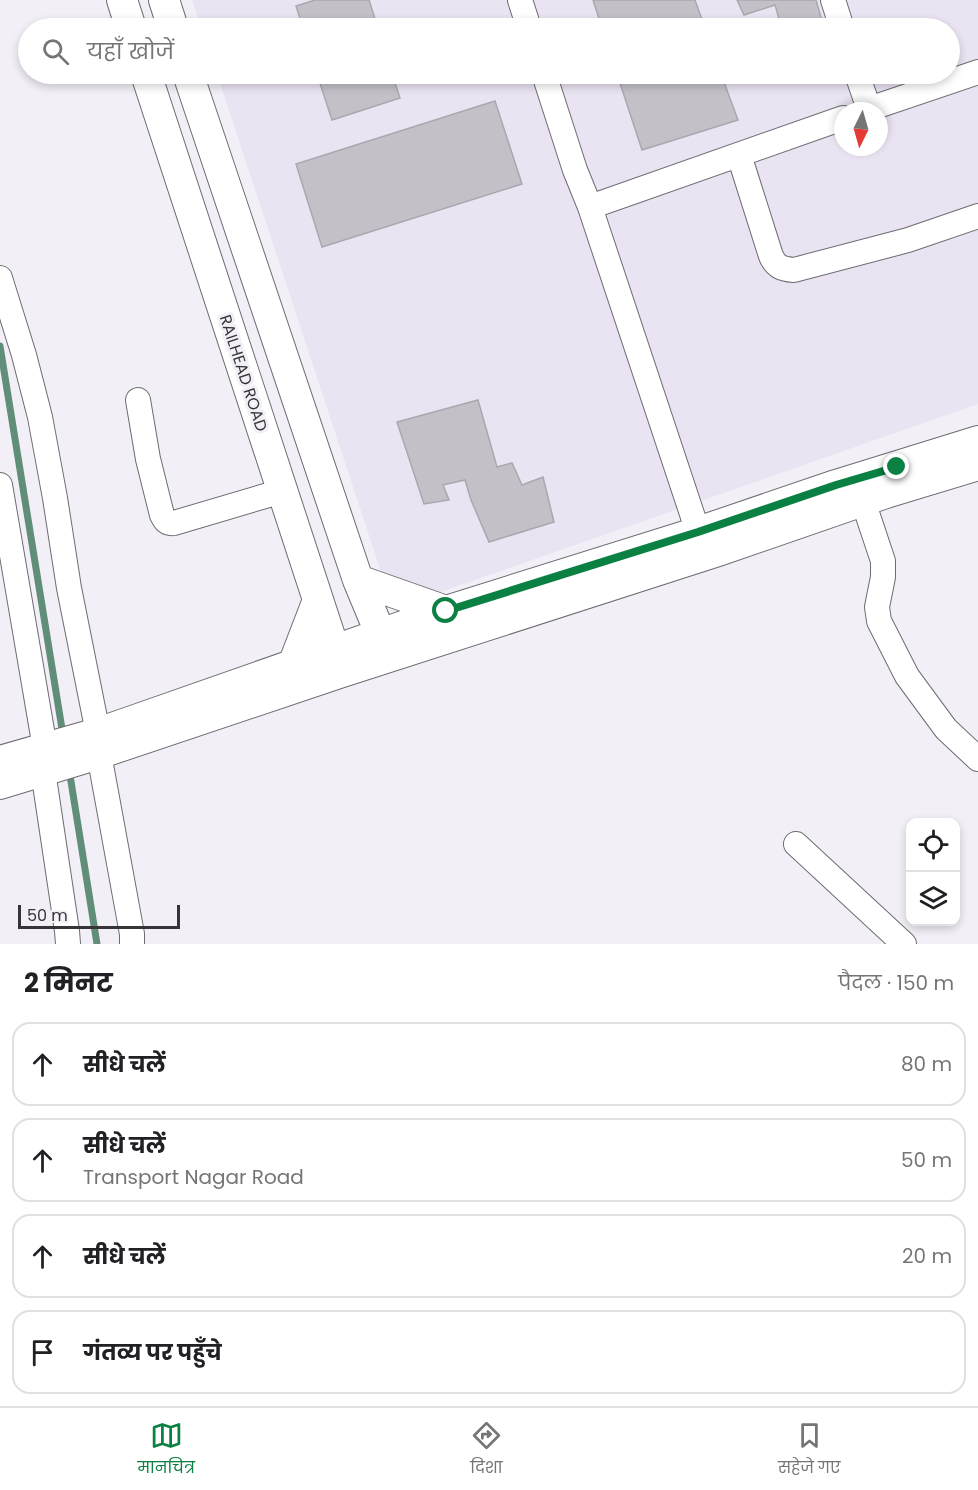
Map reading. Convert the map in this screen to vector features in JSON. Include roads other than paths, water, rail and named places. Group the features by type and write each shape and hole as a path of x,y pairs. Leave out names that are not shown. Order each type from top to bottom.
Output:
{"main road":[{"path":"122,0 128,18"},
{"path":"164,0 170,18"},
{"name":"RAILHEAD ROAD","path":"149,84 338,662"},
{"path":"191,84 358,580 385,646"},
{"path":"385,646 446,611 978,441"},
{"path":"0,784 49,758 95,745 385,646 718,551 863,501 978,465"},
{"path":"358,580 446,611"},
{"path":"292,665 318,600"},
{"path":"95,745 292,665 338,662"},
{"path":"0,761 49,758"}],"street":[{"path":"520,0 526,18"},
{"path":"833,0 839,18"},
{"path":"960,78 978,72"},
{"path":"547,84 698,532"},
{"path":"860,84 864,102"},
{"path":"888,103 943,84"},
{"path":"590,207 834,121"},
{"path":"739,155 771,256 778,267 794,270 908,240 978,216"},
{"path":"0,278 40,417 95,745 132,934 132,944"},
{"path":"138,400 148,459 165,521 174,523 282,491"},
{"path":"0,485 49,758 68,944"},
{"path":"863,501 883,561 878,607 879,621 913,684 946,729 978,759"},
{"path":"796,844 904,944"}],"waterway":[{"path":"0,346 63,735"},
{"path":"69,769 97,944"}]}
